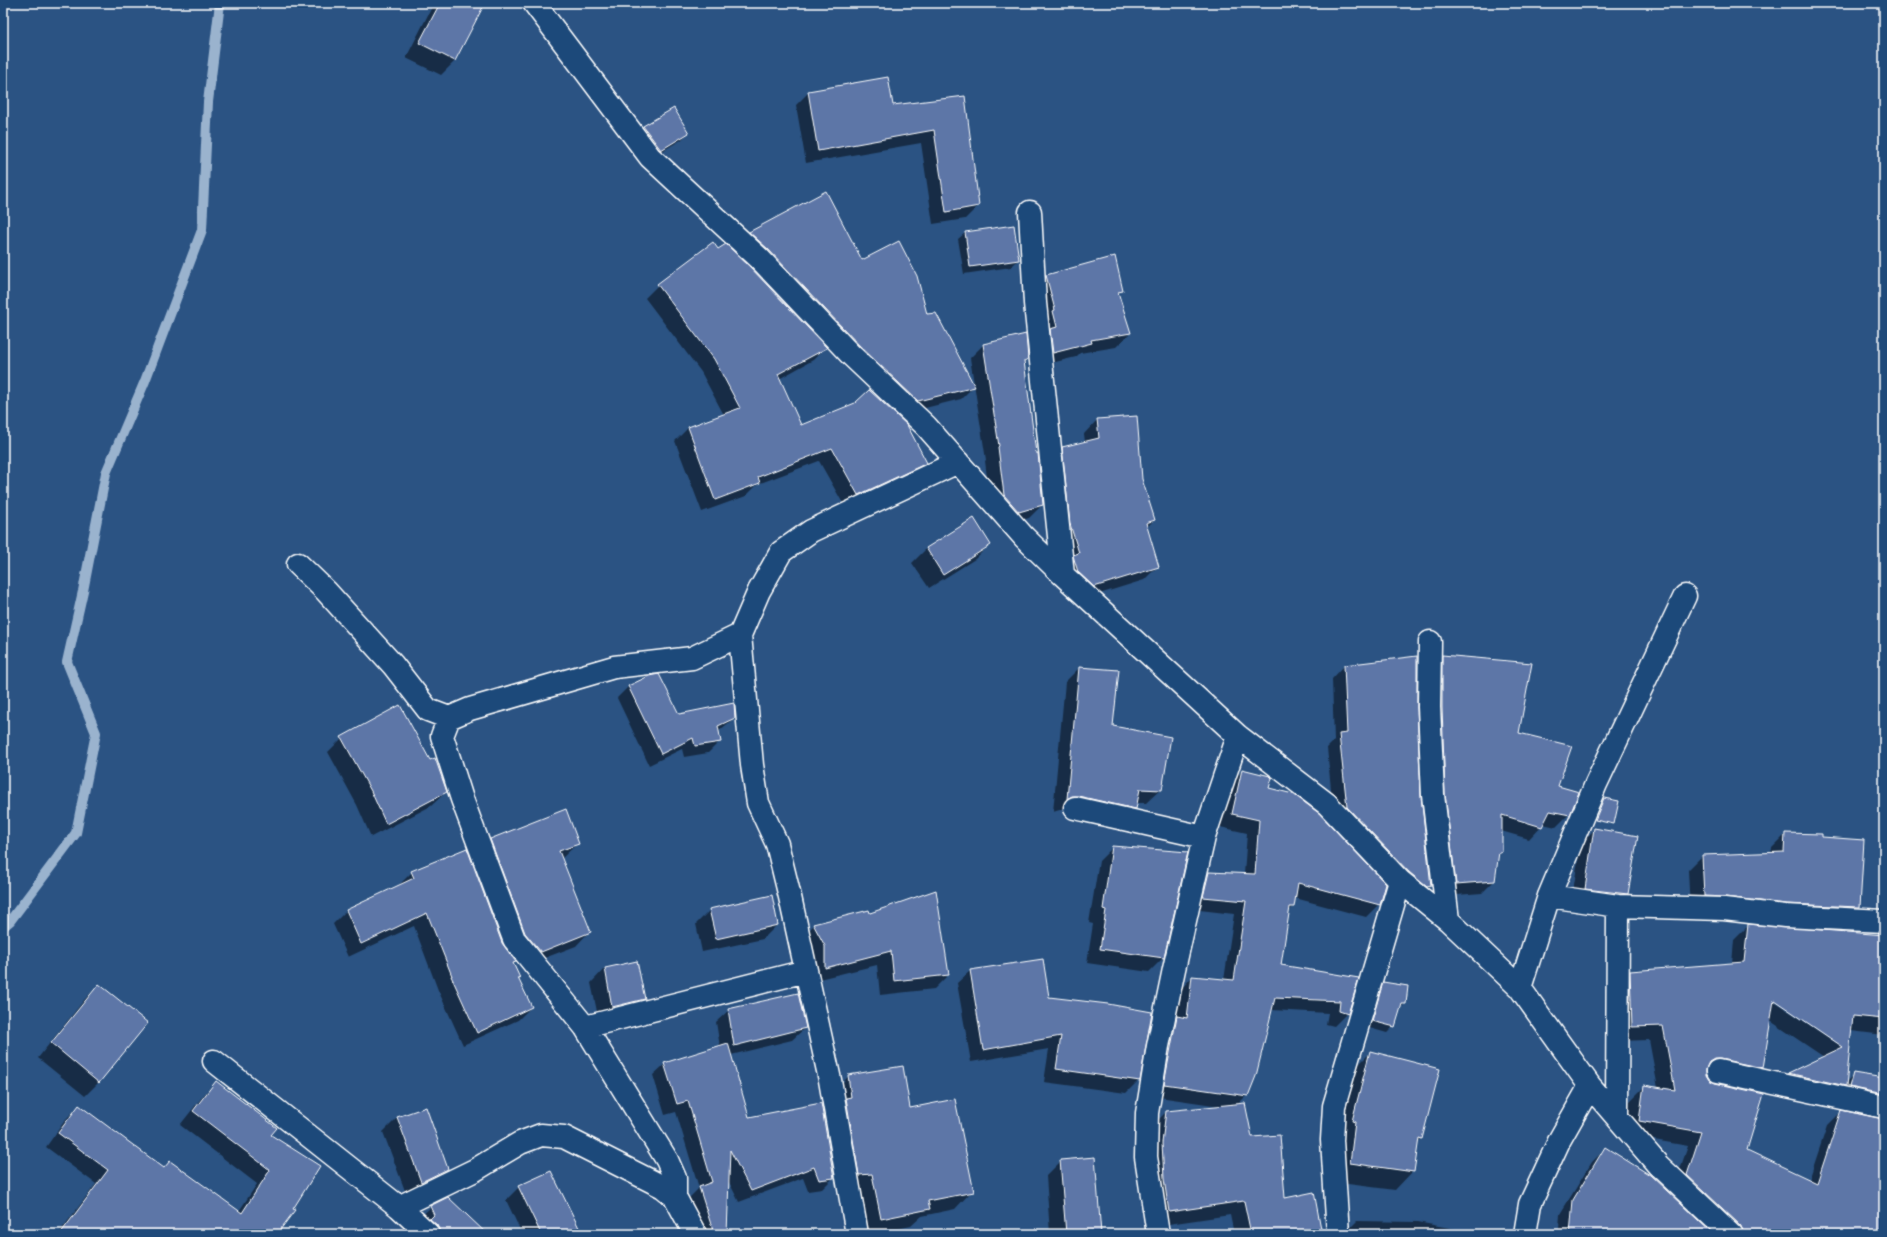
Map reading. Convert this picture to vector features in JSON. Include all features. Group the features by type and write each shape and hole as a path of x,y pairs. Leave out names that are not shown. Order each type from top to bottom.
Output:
{"street":[{"path":"534,3 650,157 759,258 851,355 926,426 1024,537 1063,575 1238,736 1327,804 1400,882 1448,920 1520,988 1590,1086 1658,1165 1731,1234"},
{"path":"1030,212 1035,303 1063,575"},
{"path":"857,1234 830,1080 777,844 758,802 752,765 740,635 759,591 781,552 811,531 958,462"},
{"path":"298,564 326,590 393,665 428,710 449,718 470,709 614,667 692,658 740,635"},
{"path":"1520,988 1548,896 1596,784 1685,596"},
{"path":"1430,642 1429,707 1433,795 1448,920"},
{"path":"449,718 442,736 462,799 514,939 585,1026 667,1160 675,1178 675,1197"},
{"path":"1158,1234 1146,1157 1147,1113 1158,1046 1204,836 1238,736"},
{"path":"1075,808 1204,836"},
{"path":"1338,1234 1332,1140 1334,1106 1400,882"},
{"path":"1548,896 1618,906 1724,909 1786,916 1884,921"},
{"path":"1617,1116 1618,906"},
{"path":"585,1026 806,971"},
{"path":"214,1061 399,1207 428,1234"},
{"path":"1718,1071 1884,1107"},
{"path":"1525,1234 1530,1204 1560,1139 1590,1086"},
{"path":"399,1207 475,1170 520,1143 542,1136 564,1137 663,1187 675,1197 695,1234"}],"building":[{"path":"440,3 485,3 455,61 419,43"},
{"path":"888,77 893,105 965,96 979,206 946,212 934,130 818,151 808,91"},
{"path":"674,108 689,133 661,150 643,126"},
{"path":"826,191 862,260 899,241 917,276 927,314 936,313 975,387 918,401 860,346 768,249 749,232"},
{"path":"1014,225 1019,260 970,267 965,232"},
{"path":"713,242 718,249 726,244 827,348 778,374 801,425 855,403 869,390 907,425 927,463 858,495 832,448 758,477 760,483 715,500 688,427 740,408 714,359 657,284"},
{"path":"1115,256 1123,291 1118,292 1131,333 1091,340 1092,343 1053,353 1050,329 1057,327 1053,311 1055,310 1046,275"},
{"path":"1026,334 1028,359 1024,361 1036,453 1038,453 1043,505 1019,512 1004,495 999,446 983,344"},
{"path":"1137,416 1142,479 1155,520 1146,523 1159,567 1094,587 1078,572 1073,555 1079,553 1070,524 1062,447 1099,438 1097,419"},
{"path":"974,518 991,545 943,575 926,548"},
{"path":"1442,655 1532,663 1519,733 1572,746 1558,786 1579,792 1570,815 1550,811 1542,827 1502,815 1502,852 1499,852 1495,881 1456,884 1445,794"},
{"path":"1417,656 1417,708 1421,796 1431,886 1427,887 1409,872 1347,807 1339,734 1347,733 1344,665"},
{"path":"1079,667 1119,670 1113,726 1171,737 1162,790 1140,789 1136,809 1078,796 1072,796 1067,799"},
{"path":"659,674 679,714 734,703 735,718 718,726 721,742 695,746 693,738 661,754 628,686 649,676"},
{"path":"400,705 430,760 435,758 447,792 386,824 371,791 341,737"},
{"path":"1242,769 1270,776 1272,778 1269,788 1293,794 1319,813 1386,884 1380,905 1298,883 1294,907 1290,907 1281,965 1359,978 1348,1014 1339,1011 1340,1001 1275,998 1256,1076 1248,1096 1164,1084 1177,1016 1187,1018 1192,976 1234,980 1246,901 1203,897 1209,872 1255,874 1259,820 1232,814"},
{"path":"1604,798 1619,801 1614,824 1595,820"},
{"path":"566,809 579,844 559,851 591,932 541,952 525,933 490,839"},
{"path":"1594,828 1638,836 1628,894 1585,889"},
{"path":"1785,833 1822,834 1822,837 1864,840 1860,907 1786,904 1704,896 1702,855 1784,852"},
{"path":"1112,846 1188,852 1164,958 1100,949 1106,910 1103,909"},
{"path":"467,848 502,943 516,962 513,963 520,978 518,978 532,1007 477,1033 451,976 427,913 361,944 346,910 414,878 411,871"},
{"path":"936,890 949,975 894,981 891,951 825,968 825,946 813,924 869,910 870,913"},
{"path":"772,895 778,925 716,939 709,909"},
{"path":"1748,924 1884,935 1884,1019 1853,1016 1846,1086 1788,1073 1843,1047 1774,1000 1763,1068 1714,1059 1709,1062 1706,1069 1706,1075 1709,1080 1715,1083 1764,1094 1747,1150 1817,1183 1841,1110 1884,1119 1884,1234 1743,1234 1740,1225 1687,1175 1701,1132 1639,1121 1644,1085 1675,1090 1663,1026 1632,1027 1630,971 1744,962"},
{"path":"1043,959 1049,997 1108,1004 1152,1012 1140,1081 1056,1069 1061,1036 983,1050 970,970"},
{"path":"637,961 645,999 612,1007 605,968"},
{"path":"1383,982 1408,986 1406,1004 1402,1004 1395,1027 1372,1021"},
{"path":"99,984 148,1023 99,1083 51,1043"},
{"path":"798,993 806,1028 734,1046 728,1009"},
{"path":"728,1043 749,1117 821,1103 834,1178 819,1180 814,1167 751,1191 730,1150 727,1234 714,1234 699,1187 712,1182 688,1101 677,1104 664,1063"},
{"path":"1370,1051 1440,1069 1422,1139 1419,1138 1414,1172 1350,1163 1355,1122 1352,1121"},
{"path":"903,1066 910,1108 955,1099 974,1192 928,1201 930,1209 881,1219 872,1174 859,1175 846,1098 851,1097 848,1075"},
{"path":"1853,1073 1884,1078 1884,1094 1849,1087"},
{"path":"216,1081 277,1128 271,1135 320,1166 293,1209 295,1210 277,1234 60,1234 108,1170 58,1133 79,1105 164,1168 170,1161 242,1213 270,1170 193,1111"},
{"path":"1245,1103 1252,1137 1280,1135 1285,1198 1314,1192 1322,1234 1251,1234 1244,1201 1169,1212 1164,1179 1162,1143 1166,1111"},
{"path":"426,1107 448,1169 421,1182 397,1117"},
{"path":"1605,1147 1650,1175 1713,1234 1570,1234 1573,1200"},
{"path":"1095,1157 1101,1234 1066,1234 1060,1160"},
{"path":"551,1171 582,1234 541,1234 518,1186"},
{"path":"448,1197 487,1234 440,1234 437,1225 430,1219 434,1215 430,1206"}],"waterway":[{"path":"3,927 10,921 76,833 96,733 67,662 83,591 106,473 145,381 202,230 208,102 220,3"}]}
